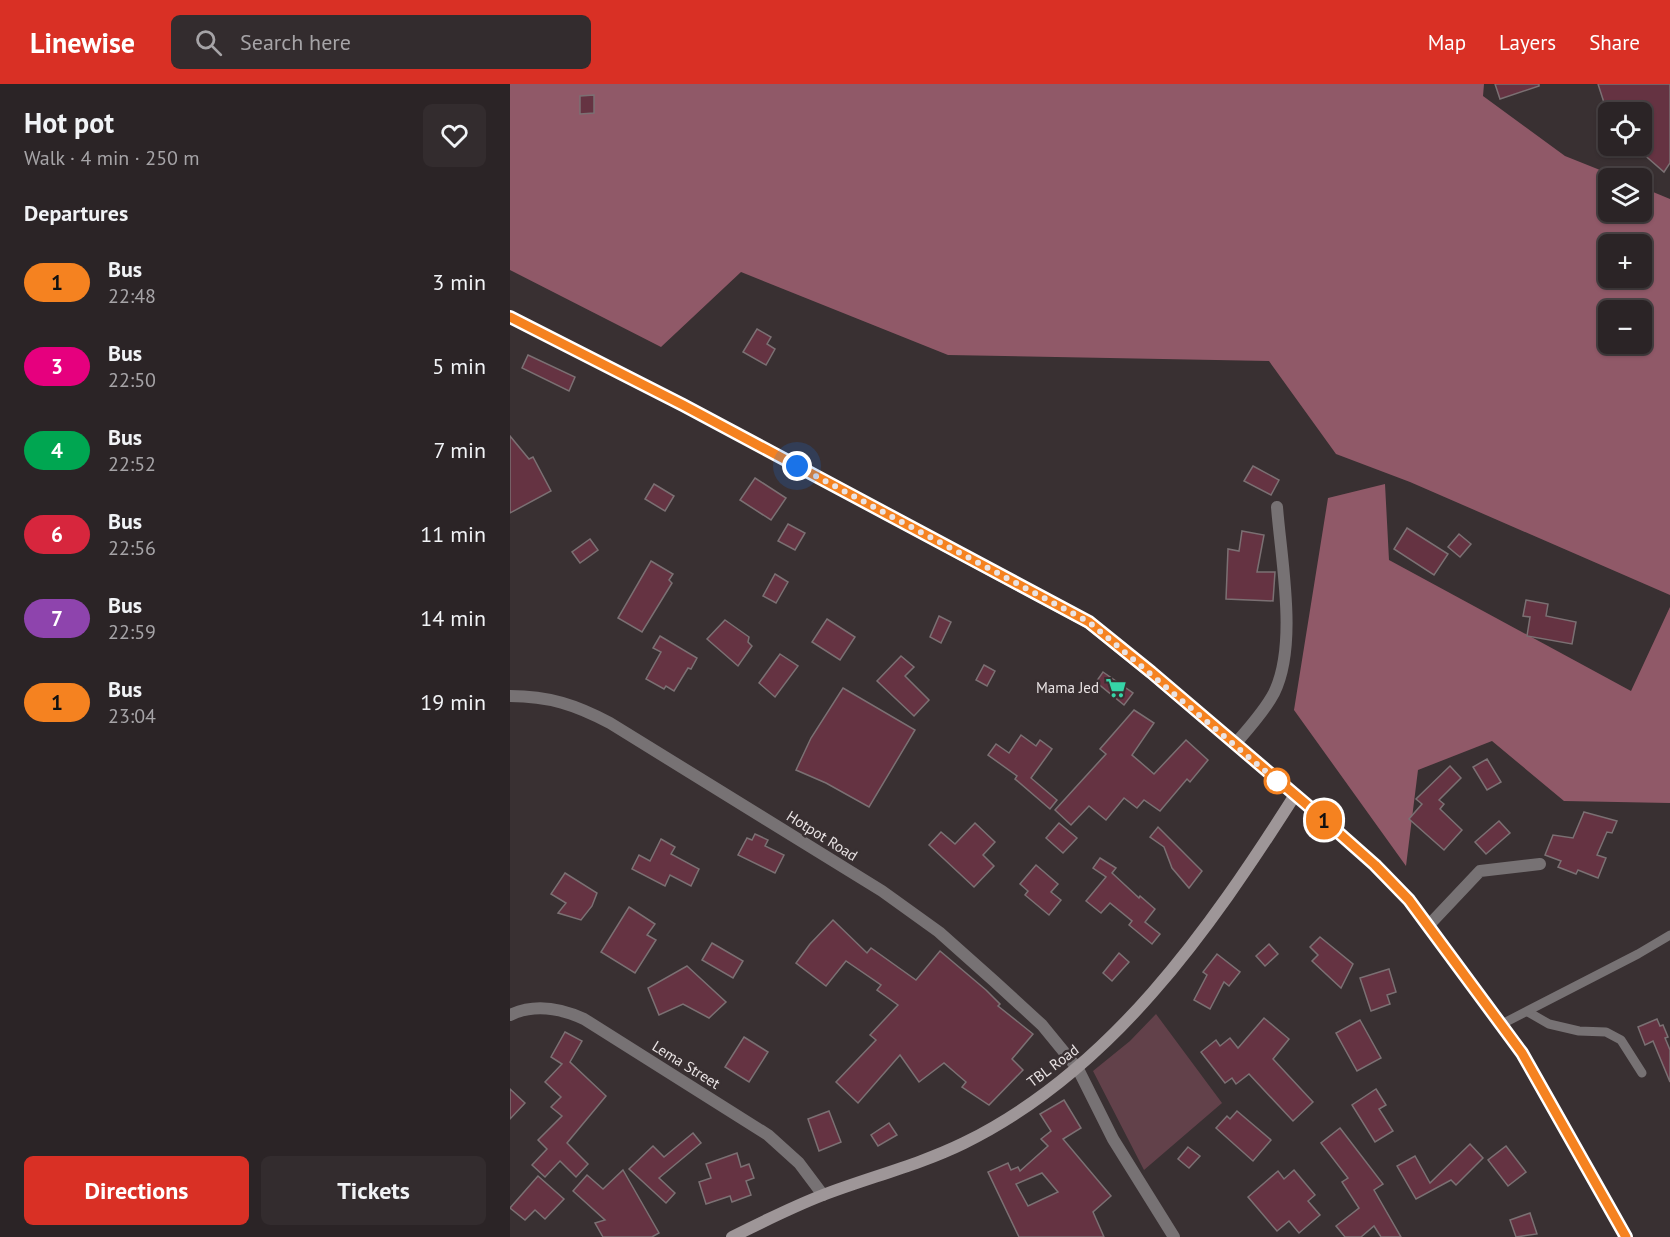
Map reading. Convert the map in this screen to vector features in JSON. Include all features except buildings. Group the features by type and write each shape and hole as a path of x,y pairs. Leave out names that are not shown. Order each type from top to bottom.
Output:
{"main road":[{"path":"510,317 683,405 1089,622 1375,865 1429,925 1522,1053 1626,1237"},
{"name":"TBL Road","path":"732,1237 823,1196 962,1144 992,1128 1078,1069 1125,1023 1171,972 1251,864 1295,795"}],"street":[{"path":"1235,744 1274,693 1281,672 1285,644 1285,616 1277,507"},
{"name":"Hotpot Road","path":"510,696 530,696 572,704 610,723 882,891 939,932 1042,1025 1078,1069 1113,1139 1174,1237"},
{"path":"1429,925 1480,871 1540,864"},
{"name":"Lema Street","path":"510,1015 533,1008 549,1008 564,1010 584,1019 768,1135 799,1163 823,1196"}],"lane":[{"path":"1503,1024 1670,935"},
{"path":"1528,1011 1549,1024 1579,1031 1606,1032 1621,1040 1642,1073"}],"shaded area":[{"path":"510,84 1484,84 1483,96 1565,156 1598,169 1598,222 1652,222 1652,192 1670,199 1670,595 1410,482 1336,454 1269,361 948,355 741,272 661,347 510,270"},
{"path":"1385,484 1389,560 1631,691 1670,607 1670,803 1564,801 1492,741 1418,770 1406,866 1294,710 1328,498"},
{"path":"1156,1014 1222,1103 1144,1170 1093,1071 1130,1041"}],"bus line":[{"name":"1","path":"510,317 683,405 1089,622 1151,672 1259,767 1313,810 1375,865 1409,900 1477,988 1522,1053 1626,1237"}],"place":[{"name":"Mama Jed","path":"1116,688"}],"route":[{"path":"797,466 1089,622 1151,672 1277,781"}]}
